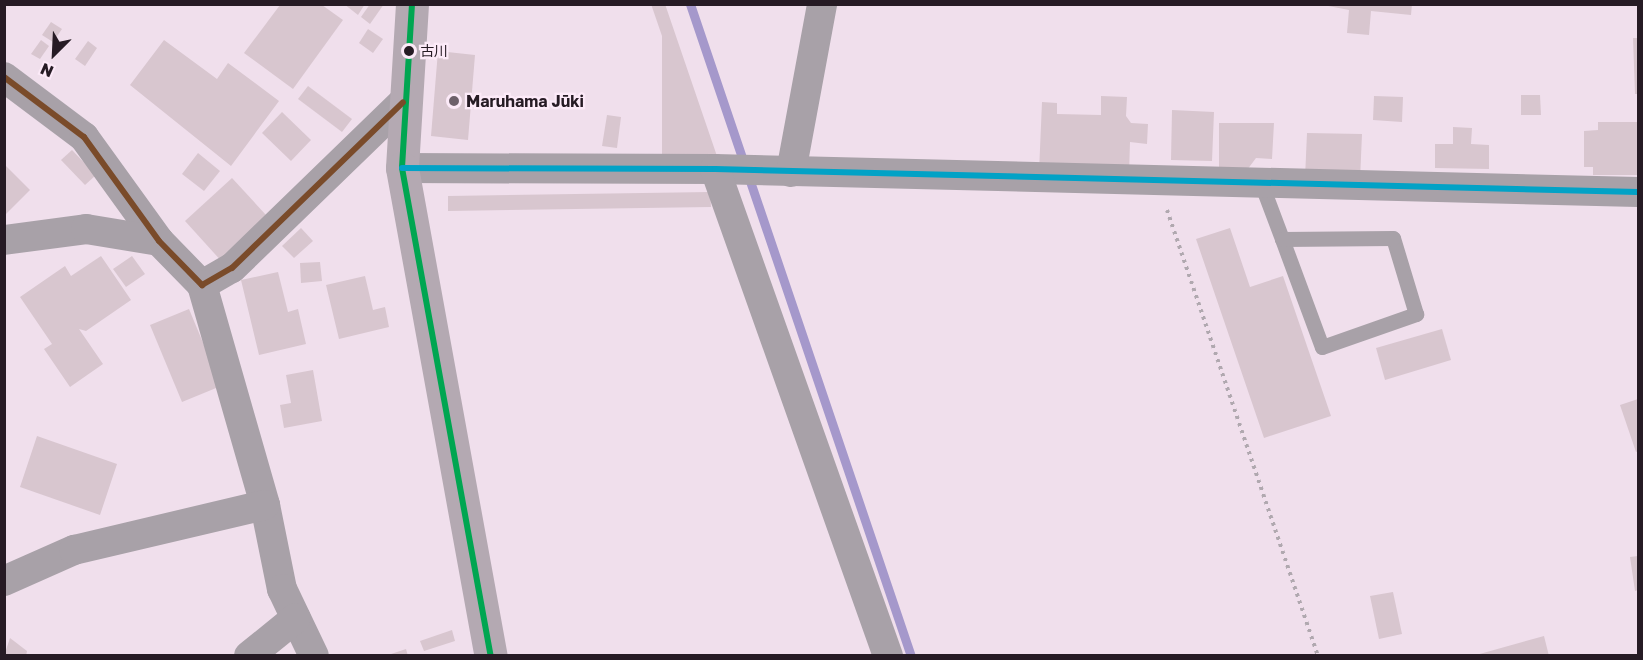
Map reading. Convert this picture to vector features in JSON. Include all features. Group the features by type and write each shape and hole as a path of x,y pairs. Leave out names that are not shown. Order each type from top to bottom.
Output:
{"street":[{"path":"412,4 403,102 402,168 491,656"},
{"path":"778,172 822,4"},
{"path":"4,77 84,136 159,241 202,285 265,504 282,589 314,656"},
{"path":"202,285 232,268 403,102"},
{"path":"402,168 723,169 1638,192"},
{"path":"723,169 888,656"},
{"path":"4,240 86,229 159,241"},
{"path":"4,581 74,550 265,504"},
{"path":"249,656 296,618"}],"lane":[{"path":"1261,183 1322,347 1416,314 1393,238 1282,239"}],"path":[{"path":"1157,180 1318,656"}],"building":[{"path":"344,4 365,4 358,15"},
{"path":"370,4 384,4 370,24 361,17"},
{"path":"651,4 665,4 719,162 662,163 662,36"},
{"path":"1318,4 1412,4 1411,15 1371,11 1369,35 1347,33 1349,10"},
{"path":"280,5 322,5 343,20 293,89 244,53"},
{"path":"51,22 62,29 53,42 42,35"},
{"path":"368,29 383,39 373,53 359,43"},
{"path":"1633,38 1638,38 1638,94 1635,94"},
{"path":"41,40 49,46 40,59 31,54"},
{"path":"164,40 217,79 228,63 279,101 231,166 130,85"},
{"path":"88,41 97,48 85,66 75,59"},
{"path":"438,51 475,55 468,140 431,136"},
{"path":"308,86 352,119 342,132 298,99"},
{"path":"1521,95 1540,95 1541,115 1521,115"},
{"path":"1101,96 1127,97 1126,116 1131,123 1148,124 1147,144 1130,142 1129,175 1039,172 1042,102 1057,103 1057,114 1101,115"},
{"path":"1374,96 1403,97 1402,122 1373,120"},
{"path":"1172,110 1214,112 1212,161 1171,160"},
{"path":"282,112 311,140 291,161 262,133"},
{"path":"607,115 621,117 617,148 602,146"},
{"path":"1598,122 1638,122 1638,175 1593,175 1593,167 1584,167 1584,131 1598,130"},
{"path":"1219,123 1274,123 1272,159 1256,158 1247,170 1219,169"},
{"path":"1453,127 1472,128 1471,144 1489,145 1489,169 1435,168 1435,144 1453,144"},
{"path":"1307,133 1362,134 1360,180 1305,178"},
{"path":"72,150 96,175 85,185 61,160"},
{"path":"198,153 220,171 204,191 182,174"},
{"path":"4,164 30,190 4,216"},
{"path":"232,178 266,215 224,264 185,221"},
{"path":"710,192 711,207 448,211 448,196"},
{"path":"301,228 313,241 294,258 282,246"},
{"path":"1230,228 1250,287 1283,276 1331,416 1264,438 1196,239"},
{"path":"101,256 131,300 86,331 79,329 103,364 70,387 44,349 52,344 20,297 65,266 71,276"},
{"path":"132,256 145,274 126,287 113,269"},
{"path":"320,262 322,281 301,283 300,263"},
{"path":"278,272 288,312 298,309 306,344 259,355 241,280"},
{"path":"365,276 373,310 385,307 389,327 339,339 326,285"},
{"path":"189,309 221,386 182,402 150,325"},
{"path":"1442,329 1451,360 1385,380 1376,348"},
{"path":"313,370 322,421 284,428 280,405 291,403 286,375"},
{"path":"1638,399 1638,451 1636,452 1620,405"},
{"path":"37,436 117,464 100,515 20,487"},
{"path":"1638,556 1638,590 1635,591 1630,557"},
{"path":"1393,592 1402,634 1379,639 1370,596"},
{"path":"452,630 455,641 424,651 420,641"},
{"path":"1544,636 1549,656 1476,656 1476,655"},
{"path":"10,638 27,651 26,656 4,656"},
{"path":"406,649 408,656 388,656 388,655"}],"waterway":[{"path":"690,4 911,656"}],"transit line":[{"path":"412,4 402,168 491,656"},
{"path":"4,77 84,137 159,241 202,285 232,268 403,102"},
{"path":"402,168 715,169 1638,192"}],"place":[{"name":"古川","path":"409,51"},
{"name":"Maruhama Jūki","path":"454,101"}]}
